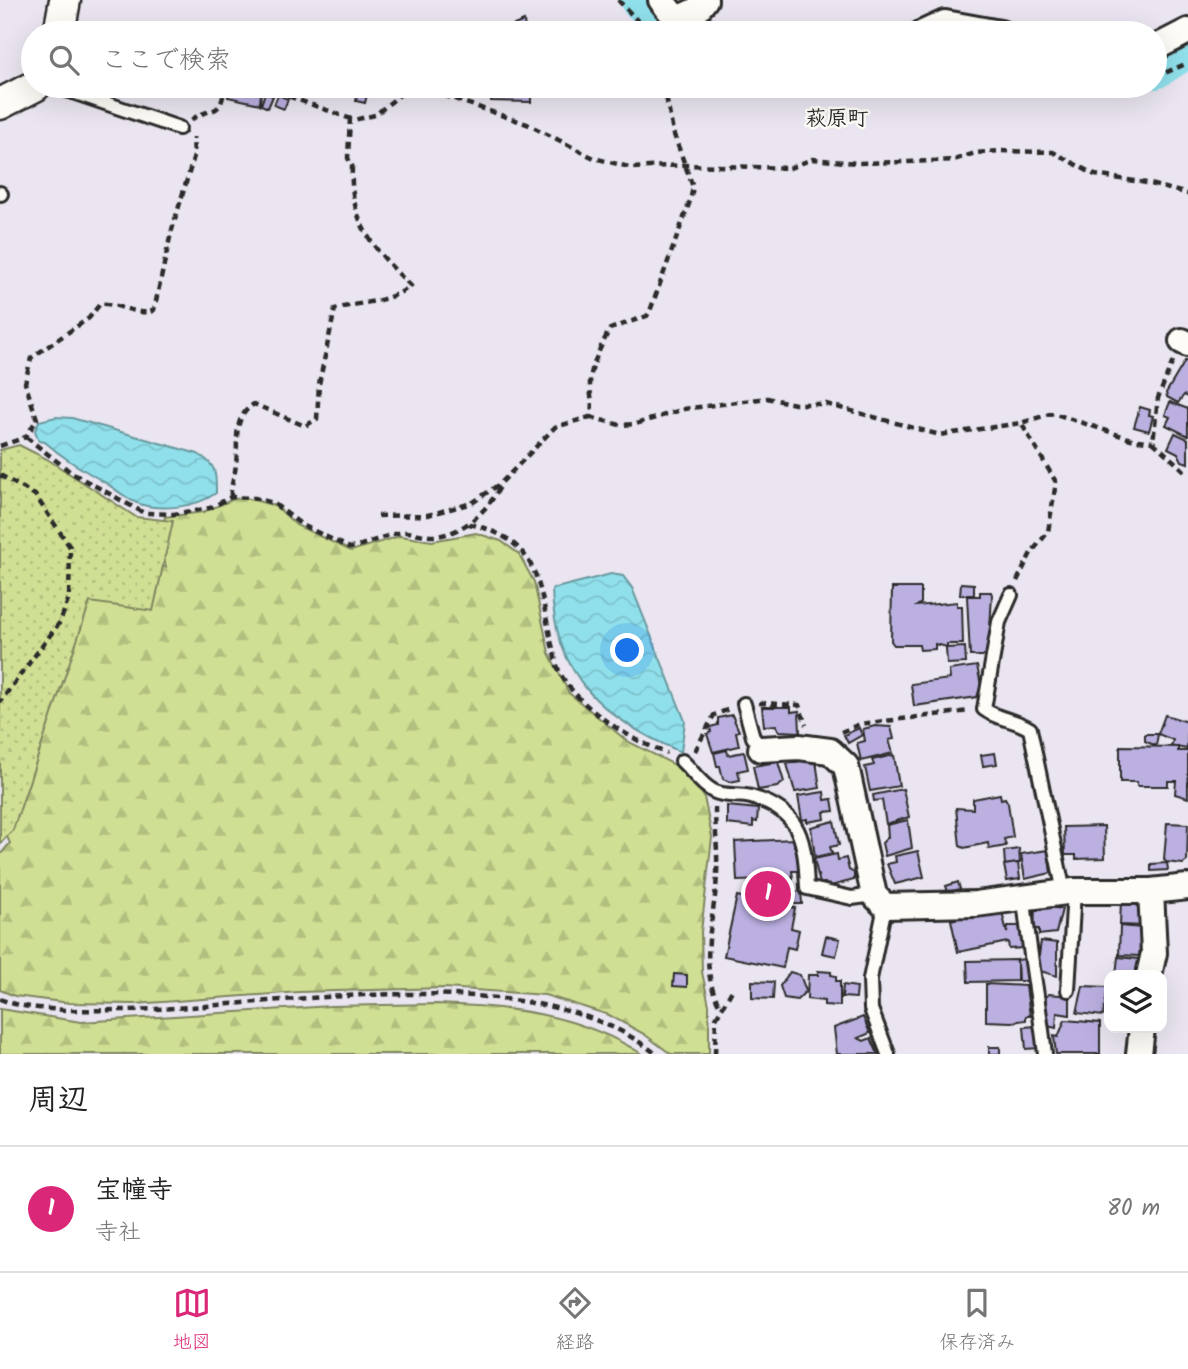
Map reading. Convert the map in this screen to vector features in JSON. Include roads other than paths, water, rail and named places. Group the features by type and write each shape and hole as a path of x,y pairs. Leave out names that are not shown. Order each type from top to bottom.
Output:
{"street":[{"path":"61,21 65,0"},
{"path":"668,16 697,10 705,0"},
{"path":"1167,42 1188,31"},
{"path":"761,749 799,747 830,751 846,766 880,900 976,904 1069,892 1151,891 1188,887"},
{"path":"1150,970 1154,953 1151,891"},
{"path":"1139,1054 1141,1033"}],"lane":[{"path":"90,98 179,128"},
{"path":"1011,595 999,622 984,709 993,716 1017,721 1030,729 1069,892 1068,990"},
{"path":"744,704 752,737 761,749"},
{"path":"686,765 701,782 716,793 750,796 775,806 796,822 806,856 807,888 852,898 880,900 870,979 871,1009 888,1054"},
{"path":"1024,899 1032,977 1039,990 1045,1054"}],"water":[{"path":"56,417 72,418 198,454 209,462 214,470 216,493 199,502 178,507 146,506 133,501 66,459 45,442 39,441 35,431 39,421"},
{"path":"611,574 623,576 632,588 685,721 681,752 629,725 607,710 589,692 574,671 562,647 555,620 552,589"}],"waterway":[{"path":"640,0 665,21"},
{"path":"1167,61 1188,48"}],"place":[{"name":"宝幢寺","path":"768,894"}],"district":[{"name":"萩原町","path":"837,119"}]}
